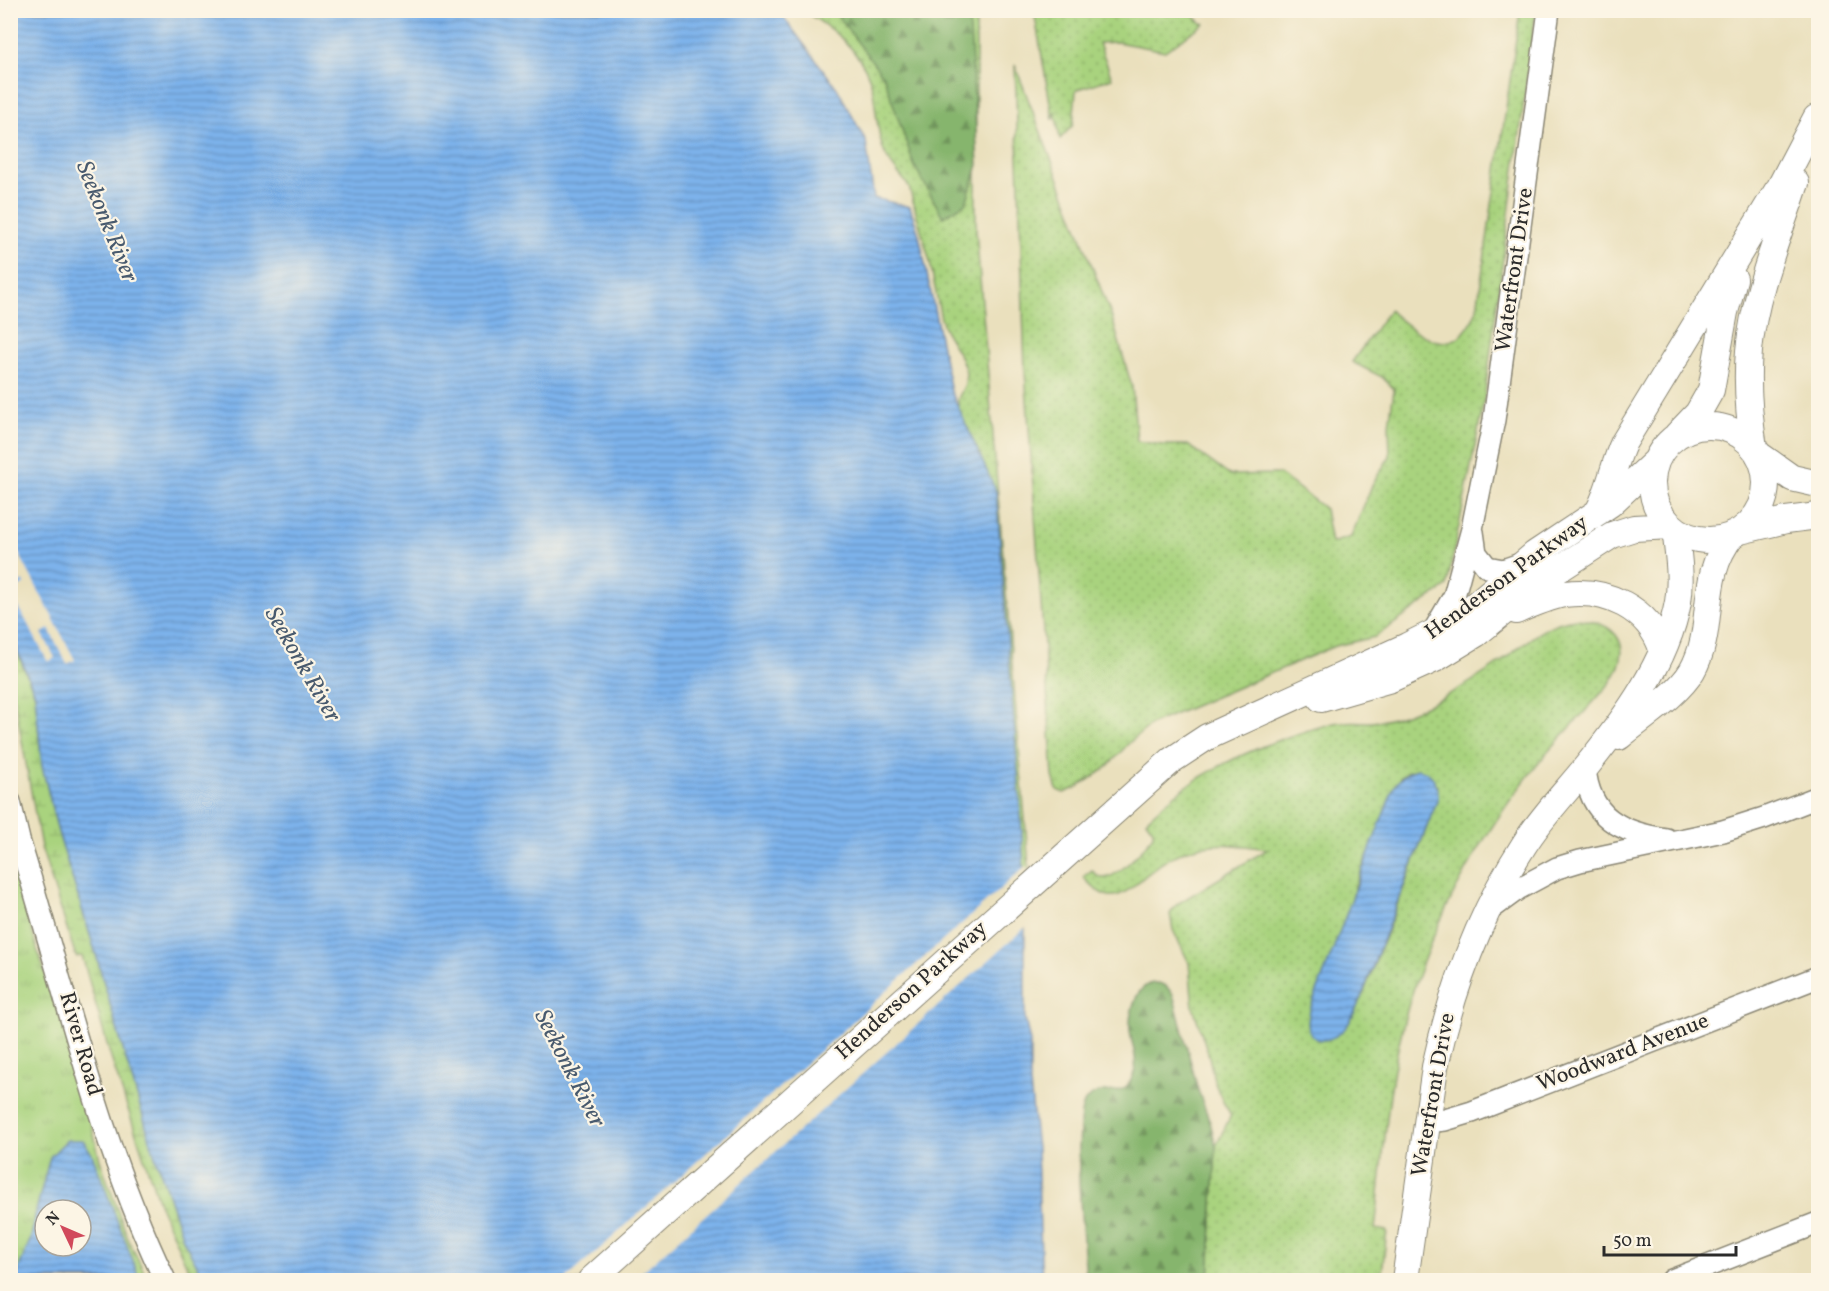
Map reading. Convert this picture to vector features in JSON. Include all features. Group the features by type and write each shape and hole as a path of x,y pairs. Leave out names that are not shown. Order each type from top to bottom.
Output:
{"main road":[{"path":"1597,513 1606,495 1614,465 1624,442 1778,191 1817,115"},
{"path":"1736,533 1754,518 1763,500 1766,481 1764,468 1756,451 1748,379 1753,324 1758,299 1817,115"},
{"name":"Henderson Parkway","path":"591,1281 1181,753 1245,719 1431,634 1475,605 1524,562 1597,513 1634,483 1698,413 1712,390 1720,335 1732,286 1748,247 1778,191"},
{"path":"1674,438 1694,428 1718,427 1736,433 1792,478 1818,484"},
{"path":"1656,461 1652,479 1654,498 1657,507 1673,528"},
{"name":"Henderson Parkway","path":"1245,719 1375,684 1406,673 1451,650 1489,624 1546,577 1602,540 1634,528 1673,528 1687,536 1716,540 1779,521 1818,516"},
{"name":"Waterfront Drive","path":"1405,1281 1435,1067 1451,1003 1486,912 1508,870 1534,829 1585,768 1637,695 1662,649 1671,628 1678,600 1679,575 1673,528"},
{"name":"Waterfront Drive","path":"1585,768 1677,689 1691,672 1703,642 1708,590 1714,567 1736,533"},
{"path":"1489,624 1553,597 1577,594 1600,595 1620,602 1638,613 1652,627 1662,649"}],"street":[{"name":"Waterfront Drive","path":"1431,634 1454,596 1472,529 1497,404 1549,10"},
{"name":"Waterfront Drive","path":"1472,529 1476,553 1487,567 1503,570 1524,562"},
{"path":"1585,768 1592,798 1608,820 1645,836 1679,839"},
{"path":"1486,912 1518,889 1557,868 1743,825 1818,797"},
{"name":"River Road","path":"10,802 15,842 101,1118 121,1178 165,1281"},
{"name":"Woodward Avenue","path":"1426,1122 1445,1120 1472,1112 1818,977"},
{"path":"1672,1281 1818,1223"}],"green space":[{"path":"803,11 976,11 976,230 1029,868 1011,881 959,412 958,399 965,384 966,372 941,319 930,262 909,187 888,160 883,149 869,78 856,54 847,44 826,25"},
{"path":"834,11 967,11 978,165 966,203 943,217 914,165 884,77"},
{"path":"1034,11 1193,11 1196,18 1203,24 1205,23 1165,51 1117,42 1099,43 1112,78 1076,90 1073,125 1060,139 1055,111 1053,120"},
{"path":"1520,11 1536,11 1484,401 1447,586 1375,637 1335,646 1152,724 1130,742 1105,769 1076,788 1064,793 1057,790 1053,776 1025,371 1015,65 1112,318 1132,387 1137,441 1162,445 1188,445 1229,475 1280,474 1325,509 1331,543 1351,537 1373,483 1390,456 1389,425 1394,389 1382,377 1352,362 1389,310 1425,337 1437,341 1449,341 1459,337 1469,326 1477,309"},
{"path":"1576,619 1603,625 1618,638 1621,658 1610,683 1546,754 1499,817 1456,888 1423,964 1400,1039 1388,1110 1375,1229 1387,1231 1381,1280 1209,1280 1216,1146 1231,1115 1214,1081 1209,1056 1193,1007 1189,963 1173,930 1170,914 1177,904 1268,849 1222,844 1188,850 1165,861 1131,888 1115,896 1101,893 1083,877 1092,870 1100,877 1109,877 1124,868 1153,835 1153,830 1146,820 1179,792 1218,767 1273,742 1330,724 1380,721 1415,710 1472,681 1536,634 1565,621","holes":["1418,769 1438,786 1438,798 1364,992 1348,1025 1323,1040 1310,1031 1311,1007 1349,911 1356,883 1400,778 1407,772"]},
{"path":"10,635 35,695 42,766 58,832 154,1153 184,1241 205,1280 193,1280 160,1206 111,1058 82,956 76,957 41,847 11,680"},
{"path":"10,848 37,949 79,1072 100,1160 128,1239 148,1280 11,1280"},
{"path":"1159,983 1166,986 1173,994 1198,1090 1216,1146 1209,1280 1086,1280 1079,1168 1082,1109 1090,1096 1119,1091 1131,1081 1135,1069 1130,1031 1132,1008 1143,988 1149,984"}],"water":[{"name":"Seekonk River","path":"10,11 779,11 837,88 866,141 874,198 910,207 919,235 951,391 996,491 1020,800 1025,890 1025,1019 1030,1042 1030,1084 1037,1148 1042,1280 205,1280 184,1241 154,1153 58,832 42,766 35,694 11,635"},
{"path":"1418,769 1428,773 1434,779 1438,798 1354,1013 1346,1028 1341,1032 1329,1039 1318,1039 1313,1036 1308,1027 1311,1007 1394,787 1404,775"},
{"path":"67,1140 83,1140 92,1154 140,1280 14,1280 33,1227 33,1258 93,1258 93,1198 39,1198 50,1157"}],"pier":[{"path":"15,546 75,660 67,664 49,629 42,633 55,658 48,662 15,600 11,598 11,587 15,589 25,584 23,581 15,586 11,577 11,549"},
{"path":"1027,865 1028,925 633,1280 565,1280"}]}
